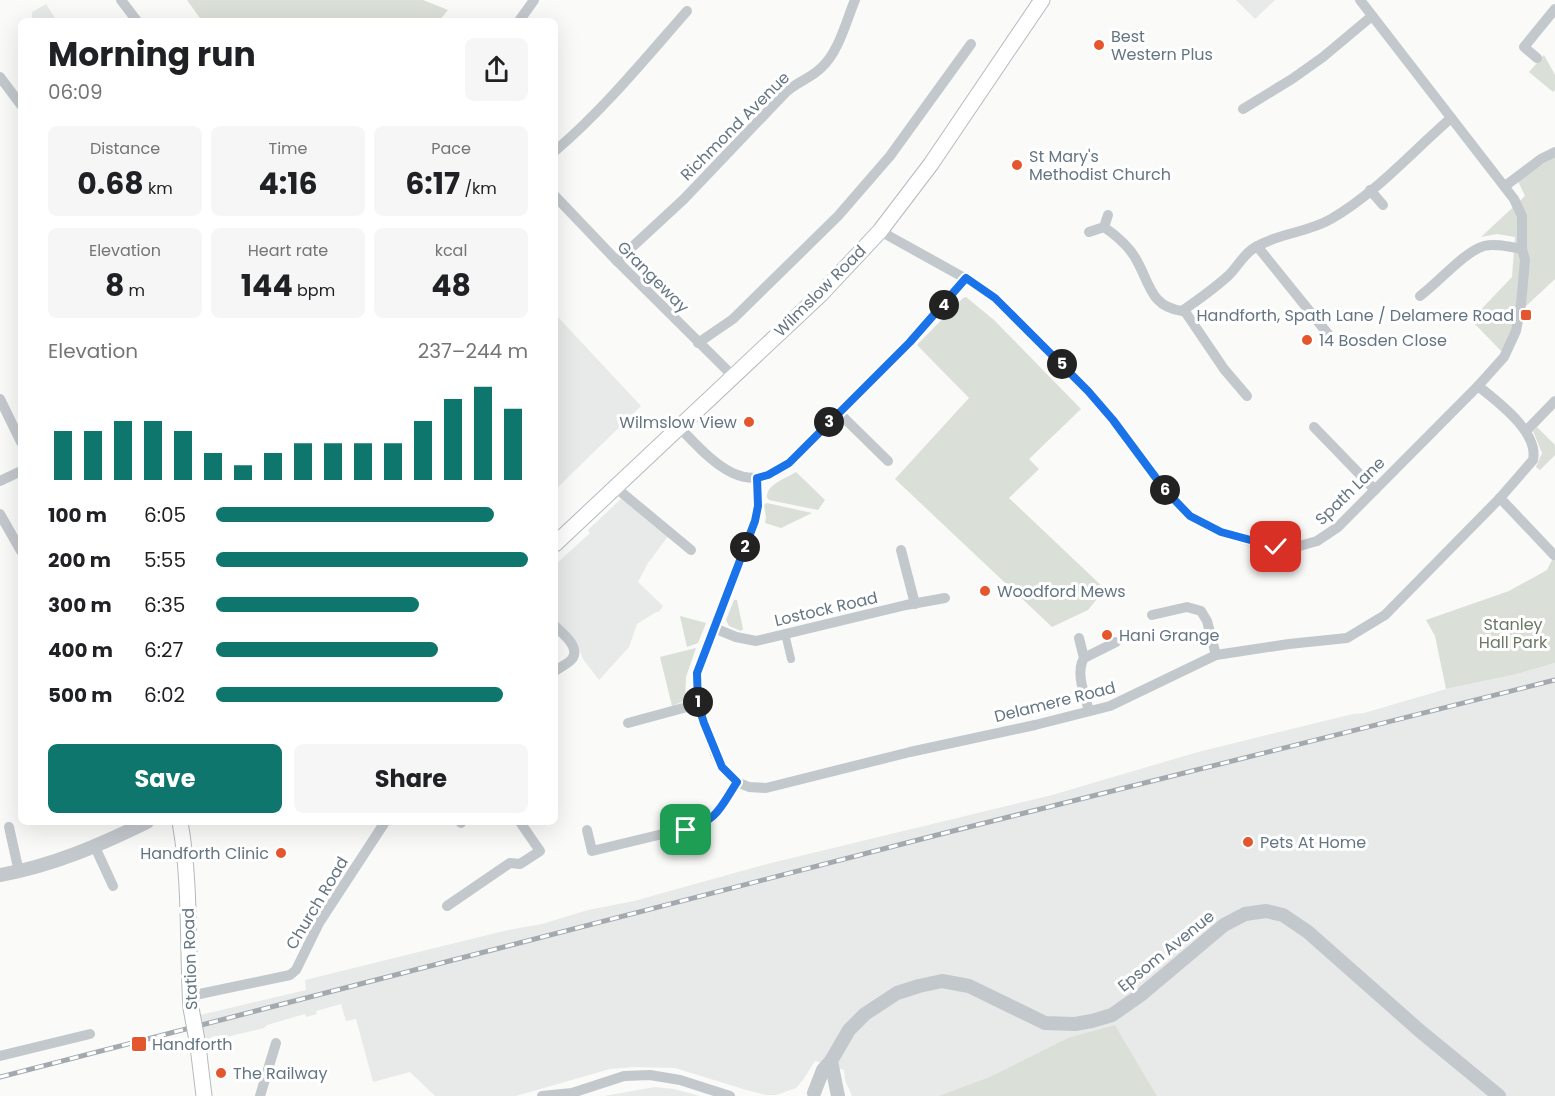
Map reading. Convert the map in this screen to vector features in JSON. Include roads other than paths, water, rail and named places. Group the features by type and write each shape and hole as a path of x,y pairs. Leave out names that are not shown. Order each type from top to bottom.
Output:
{"main road":[{"name":"Wilmslow Road","path":"558,541 821,294 880,231 930,164 1042,0"},
{"name":"Station Road","path":"180,825 188,884 191,1002 204,1096"}],"street":[{"path":"121,0 134,18"},
{"path":"521,18 534,0"},
{"name":"Richmond Avenue","path":"617,261 684,199 791,87 819,70 828,61 855,0"},
{"name":"Spath Lane","path":"880,231 966,278 995,298 1035,336 1113,420 1165,490 1190,516 1209,527 1259,544 1296,548 1317,541 1328,535 1375,490 1504,357 1516,331 1525,260 1522,249 1522,216 1514,199 1360,0"},
{"path":"1537,58 1524,47 1555,9"},
{"path":"558,148 603,107 687,11"},
{"path":"1243,109 1315,63 1372,16"},
{"path":"698,343 733,319 838,216 890,156 971,44"},
{"path":"0,76 18,101"},
{"path":"1104,227 1125,245 1137,261 1153,294 1161,303 1169,309 1184,310 1228,276 1247,253 1257,246 1283,234 1330,220 1370,190 1451,118"},
{"path":"1505,186 1541,159 1555,152"},
{"path":"1370,190 1383,205"},
{"name":"Grangeway","path":"558,199 733,376"},
{"path":"1104,227 1108,215"},
{"path":"1089,232 1104,227"},
{"path":"1420,296 1436,285 1473,250 1498,245 1522,249"},
{"path":"1257,246 1328,334"},
{"path":"680,428 714,464 726,471 757,478 768,475 785,466 839,413 910,342 966,278"},
{"path":"1184,310 1224,369 1247,396"},
{"name":"Delamere Road","path":"737,782 749,787 766,788 1089,711 1124,700 1216,655 1347,638 1363,630 1385,615 1500,498 1533,460 1534,445 1526,431 1501,405 1478,386"},
{"path":"0,399 18,436"},
{"path":"1526,431 1555,401"},
{"path":"839,413 888,461"},
{"path":"1314,426 1375,490"},
{"path":"0,481 18,472"},
{"path":"587,830 592,851 700,825 708,822 715,815 737,782 722,767 715,754 698,704 697,673 755,521 758,506 757,478"},
{"path":"615,487 691,550"},
{"path":"1500,498 1554,555"},
{"path":"0,514 18,546"},
{"path":"902,550 915,604"},
{"name":"Lostock Road","path":"714,628 736,637 756,641 945,598"},
{"path":"1152,615 1186,607 1201,611 1207,621 1216,655"},
{"path":"558,629 573,646 574,652 572,659 558,669"},
{"path":"785,634 791,659"},
{"path":"1079,638 1084,658 1080,671 1089,711"},
{"path":"1084,658 1116,642"},
{"path":"628,723 698,704"},
{"path":"0,875 19,872 95,847 141,825"},
{"name":"Church Road","path":"191,1002 290,975 296,970 318,923 384,825"},
{"path":"447,906 510,863 520,864 540,851 522,825"},
{"path":"9,827 19,872"},
{"path":"95,847 113,886"},
{"path":"338,893 348,899"},
{"name":"Epsom Avenue","path":"812,1095 824,1070 849,1030 865,1014 897,993 942,981 969,986 1045,1023 1075,1024 1092,1021 1113,1015 1142,994 1224,925 1245,914 1266,911 1283,915 1308,932 1420,1031 1499,1096"},
{"path":"0,1056 90,1034"},
{"path":"260,1096 276,1043"},
{"path":"831,1061 838,1096"},
{"path":"542,1096 572,1093 624,1076 650,1075 680,1080 730,1096"},
{"path":"812,1095 825,1089 838,1096"}],"railway":[{"path":"0,1077 941,834 1555,680"}],"place":[{"name":"Best Western Plus","path":"1099,45"},
{"name":"St Mary's Methodist Church","path":"1017,165"},
{"name":"Handforth, Spath Lane / Delamere Road","path":"1526,315"},
{"name":"14 Bosden Close","path":"1307,340"},
{"name":"Wilmslow View","path":"749,422"},
{"name":"Woodford Mews","path":"985,591"},
{"name":"Hani Grange","path":"1107,635"},
{"name":"Pets At Home","path":"1248,842"},
{"name":"Handforth Clinic","path":"281,853"},
{"name":"Handforth","path":"139,1044"},
{"name":"The Railway","path":"221,1073"}],"park label":[{"name":"Stanley Hall Park","path":"1513,633"}]}
